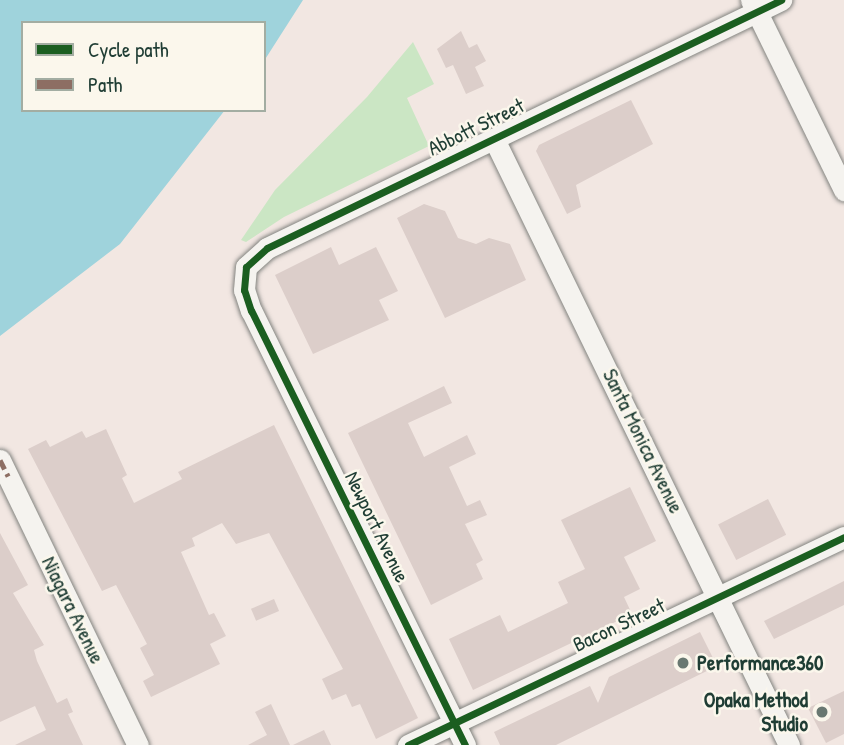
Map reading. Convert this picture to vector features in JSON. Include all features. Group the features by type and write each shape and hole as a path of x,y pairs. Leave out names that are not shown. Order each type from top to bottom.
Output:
{"street":[{"name":"Abbott Street","path":"258,324 247,301 243,278 254,256 494,139 754,6 781,0"},
{"path":"754,6 844,190"},
{"name":"Santa Monica Avenue","path":"494,139 789,745"},
{"name":"Newport Avenue","path":"258,324 465,745"},
{"name":"Niagara Avenue","path":"4,468 138,745"},
{"name":"Bacon Street","path":"408,745 844,537"}],"green space":[{"path":"413,42 434,84 407,98 429,146 284,217 246,242 241,240 275,190 367,97"}],"water":[{"path":"0,0 303,0 266,58 266,21 21,21 21,112 223,112 120,244 0,336"}],"building":[{"path":"461,31 469,48 477,44 486,61 475,67 484,86 466,94 453,65 446,68 437,49"},
{"path":"631,100 653,144 576,185 581,207 567,214 536,151 539,145"},
{"path":"424,204 445,211 458,238 476,244 489,238 510,244 526,280 445,318 397,218"},
{"path":"331,247 339,265 376,247 398,291 379,300 389,320 313,354 275,275"},
{"path":"444,386 452,403 408,423 424,457 467,435 476,454 449,467 467,506 480,500 487,515 465,524 483,560 476,564 483,579 431,605 348,433"},
{"path":"274,425 418,718 376,739 360,704 352,707 346,694 332,700 322,679 343,669 269,533 236,544 222,523 192,538 195,546 181,552 209,615 214,613 226,636 210,644 220,664 151,697 143,681 154,675 140,648 147,644 116,585 102,591 28,449 46,440 50,447 82,431 86,438 106,429 127,475 122,478 134,503 182,479 178,472"},
{"path":"630,487 656,541 624,557 640,589 624,597 632,614 473,690 449,639 500,615 508,632 568,603 558,582 585,569 561,520"},
{"path":"768,499 786,535 736,560 718,524"},
{"path":"0,533 28,585 13,593 44,645 34,650 37,661 57,703 67,698 73,712 68,714 83,745 15,745 46,730 35,706 0,722"},
{"path":"844,581 844,605 774,639 764,621"},
{"path":"274,599 279,611 256,621 251,609"},
{"path":"700,632 717,666 556,745 500,745 494,732 590,686 598,703 609,677"},
{"path":"844,691 844,734 826,743 808,708"},
{"path":"271,704 290,745 248,745 267,735 255,712"},
{"path":"324,730 331,745 293,745"}],"marked path":[{"path":"0,460 8,476"}],"cycle path":[{"path":"465,745 251,311 244,290 246,267 267,248 781,0"},
{"path":"408,745 844,537"}],"place":[{"name":"Performance360","path":"683,663"},
{"name":"Opaka Method Studio","path":"822,712"}]}
